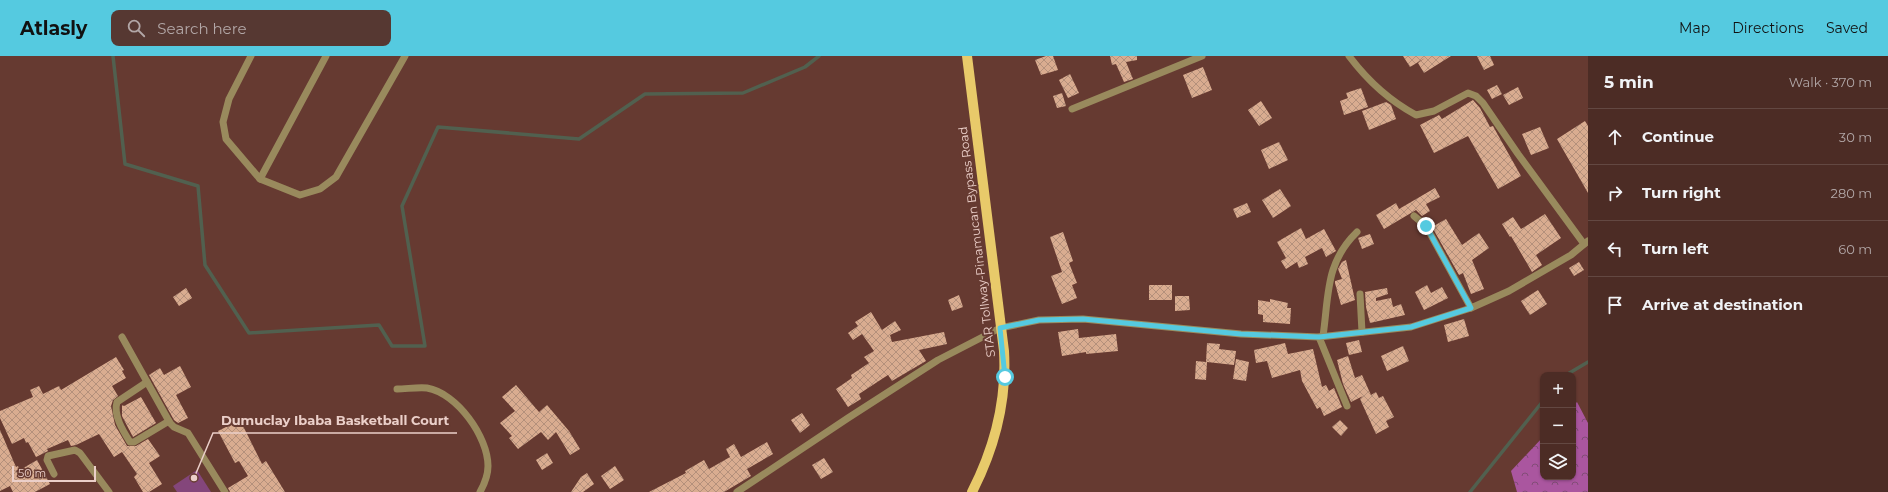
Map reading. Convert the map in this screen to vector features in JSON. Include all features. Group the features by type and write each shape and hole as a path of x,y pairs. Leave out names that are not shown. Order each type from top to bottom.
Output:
{"main road":[{"name":"STAR Tollway-Pinamucan Bypass Road","path":"967,56 1005,377 1003,403 987,457 972,492"}],"street":[{"path":"250,56 228,99 223,122 226,139 260,179 300,195 320,189 336,177 406,56"},
{"path":"260,179 326,56"},
{"path":"1072,109 1202,56"},
{"path":"737,492 938,360 1000,328 1039,320 1083,319 1241,334 1321,336 1411,327 1471,308 1509,291 1571,255 1586,243 1518,154 1483,103 1476,96 1468,93 1434,111 1416,115 1397,105 1359,70 1348,56"},
{"path":"1414,216 1426,226 1471,308"},
{"path":"1346,406 1321,336 1333,266 1341,250 1357,232"},
{"path":"1360,294 1362,332"},
{"path":"122,337 169,421 174,427 188,433 225,492"},
{"path":"147,382 117,402 116,412 122,429 130,442 134,442 169,421"},
{"path":"397,389 428,388 446,396 468,416 484,443 488,464 487,479 480,492"},
{"path":"54,474 47,460 48,456 75,450 80,453 109,492"}],"green space":[{"path":"1577,402 1588,423 1588,492 1517,492 1511,471 1540,440 1540,480 1576,480"}],"shaded area":[{"path":"197,470 211,492 177,492 173,486"}],"building":[{"path":"1046,56 1053,56 1058,70 1041,75 1035,60"},
{"path":"1110,56 1137,56 1137,60 1126,62 1133,79 1124,82 1116,64 1112,65"},
{"path":"1403,56 1451,56 1424,73 1418,63 1425,58 1410,67"},
{"path":"1477,56 1490,56 1494,65 1484,70"},
{"path":"1203,67 1212,90 1192,98 1183,75"},
{"path":"1070,74 1079,93 1068,98 1059,80"},
{"path":"1497,85 1502,94 1492,99 1487,90"},
{"path":"1518,87 1523,98 1509,105 1503,95"},
{"path":"1361,88 1368,107 1344,115 1340,101 1348,98 1346,93"},
{"path":"1062,93 1066,106 1057,108 1053,96"},
{"path":"1473,100 1480,108 1490,127 1493,126 1521,176 1498,189 1468,136 1434,153 1420,125 1439,115 1442,119"},
{"path":"1261,101 1272,118 1259,126 1248,110"},
{"path":"1386,102 1391,105 1396,119 1369,130 1362,111"},
{"path":"1585,121 1588,126 1588,193 1557,139"},
{"path":"1540,127 1549,148 1531,155 1522,134"},
{"path":"1279,142 1288,160 1269,169 1261,150"},
{"path":"1435,188 1440,197 1426,204 1430,211 1422,216 1416,210 1384,229 1376,215 1396,203 1399,209"},
{"path":"1280,189 1291,206 1273,218 1262,200"},
{"path":"1247,203 1251,212 1237,218 1233,209"},
{"path":"1545,214 1561,238 1536,255 1542,265 1532,272 1511,236 1510,237 1502,224 1513,217 1521,229"},
{"path":"1446,219 1462,245 1479,233 1489,248 1472,260 1484,289 1471,294 1463,273 1459,275 1432,227"},
{"path":"1301,228 1306,239 1324,229 1336,251 1326,257 1322,248 1305,257 1308,264 1299,268 1297,262 1286,269 1281,261 1286,258 1277,242"},
{"path":"1063,232 1073,261 1069,263 1077,283 1072,285 1077,298 1062,304 1051,276 1062,272 1050,237"},
{"path":"1370,234 1374,244 1362,249 1358,238"},
{"path":"1346,260 1355,300 1341,305 1335,281 1342,279 1338,269 1342,262"},
{"path":"1579,262 1584,270 1574,276 1569,268"},
{"path":"1149,285 1172,285 1172,300 1149,300"},
{"path":"1427,285 1431,293 1442,287 1448,298 1424,310 1415,292"},
{"path":"186,288 192,298 179,306 173,297"},
{"path":"1387,288 1388,294 1376,298 1376,301 1391,298 1393,307 1401,304 1405,315 1370,323 1366,307 1365,292"},
{"path":"1538,290 1547,304 1530,315 1521,301"},
{"path":"959,295 963,307 952,311 948,300"},
{"path":"1175,296 1189,296 1190,310 1175,311"},
{"path":"1270,299 1288,303 1287,308 1291,308 1290,324 1263,322 1263,315 1258,314 1258,300 1270,302"},
{"path":"871,312 882,330 895,321 901,330 890,335 892,342 944,332 947,344 919,350 926,361 892,381 888,375 859,394 861,399 848,407 836,389 852,378 851,375 869,363 864,357 874,351 862,334 853,340 848,333 858,326 855,322"},
{"path":"1464,319 1469,336 1448,342 1444,325"},
{"path":"1078,329 1079,338 1116,334 1118,351 1086,354 1086,352 1062,356 1058,332"},
{"path":"1359,340 1362,352 1349,355 1346,343"},
{"path":"1207,343 1220,344 1219,349 1236,351 1234,365 1207,362 1206,380 1195,379 1196,361 1206,362"},
{"path":"1285,343 1288,354 1313,349 1322,387 1326,385 1329,391 1334,388 1342,407 1324,416 1320,407 1317,409 1302,381 1300,370 1272,378 1267,361 1256,363 1254,350"},
{"path":"1403,346 1409,361 1387,371 1381,356"},
{"path":"1348,356 1355,378 1362,375 1371,395 1376,392 1379,398 1383,396 1394,417 1386,421 1389,427 1376,434 1360,399 1363,396 1351,402 1343,384 1337,360"},
{"path":"116,357 124,370 122,371 126,378 112,386 118,396 113,400 111,406 115,425 127,446 136,446 148,439 160,456 149,463 162,484 149,492 143,492 134,477 137,474 122,452 114,457 99,434 71,446 68,440 47,449 48,451 36,457 28,442 26,443 24,438 12,444 0,418 0,411 33,397 30,390 39,386 43,394 59,386 61,390"},
{"path":"1236,359 1249,362 1246,381 1233,379"},
{"path":"180,366 191,387 176,395 188,418 178,423 174,420 149,375 160,368 164,375"},
{"path":"516,385 539,412 547,405 569,431 580,449 570,455 556,432 548,440 541,432 518,449 509,438 512,436 500,423 515,411 502,397"},
{"path":"141,397 156,423 133,437 122,416 122,405 124,406"},
{"path":"802,413 810,425 800,433 791,420"},
{"path":"240,420 262,464 266,461 285,492 230,492 228,488 248,476 239,461 235,463 218,431"},
{"path":"1340,420 1348,428 1341,436 1332,427"},
{"path":"0,430 16,467 18,466 20,470 37,460 50,484 35,492 13,492 10,486 0,491"},
{"path":"767,442 773,454 747,469 751,476 724,492 649,492 686,473 685,471 704,460 709,469 730,457 726,449 734,444 741,457"},
{"path":"547,453 553,463 542,470 536,460"},
{"path":"824,458 833,472 821,479 812,465"},
{"path":"615,466 624,480 610,489 601,476"},
{"path":"587,473 594,484 583,492 571,492 581,477"}],"waterway":[{"path":"113,56 125,164 198,186 205,265 249,333 379,325 392,346 425,346 402,206 438,127 579,139 645,94 743,93 805,67 819,56"},
{"path":"1571,372 1588,362"},
{"path":"1470,492 1540,405"}],"place":[{"name":"Dumuclay Ibaba Basketball Court","path":"194,478"}],"route":[{"path":"1005,377 1004,351 1000,328 1039,320 1083,319 1241,334 1319,337 1411,327 1471,308 1426,226"}]}
